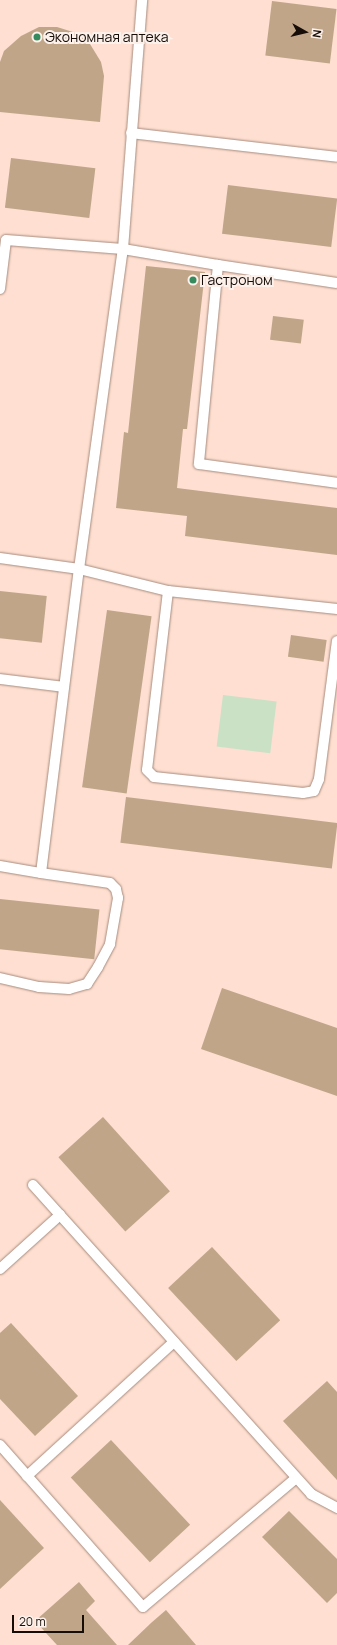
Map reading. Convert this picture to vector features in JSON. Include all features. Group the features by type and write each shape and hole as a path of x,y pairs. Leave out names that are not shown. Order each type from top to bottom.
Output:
{"lane":[{"path":"41,872 79,569 123,248 142,0"},
{"path":"131,133 337,157"},
{"path":"0,289 6,240 123,248 337,283"},
{"path":"218,264 199,464 337,483"},
{"path":"0,558 79,569 168,591 337,609"},
{"path":"168,591 146,770 154,777 303,793 314,791 319,779 337,641"},
{"path":"0,678 64,687"},
{"path":"0,866 110,883 116,889 118,898 110,944 87,984 69,989 39,987 0,978"},
{"path":"33,1185 311,1494 337,1508"},
{"path":"0,1270 60,1216"},
{"path":"27,1476 174,1342"},
{"path":"0,1444 143,1607 296,1478"}],"green space":[{"path":"223,695 277,702 270,753 217,747"}],"building":[{"path":"272,1 337,9 330,64 265,56"},
{"path":"39,27 57,27 76,33 90,44 101,62 104,76 100,122 0,112 0,62 4,51 21,36"},
{"path":"11,158 95,168 89,218 5,208"},
{"path":"228,185 337,198 331,247 222,234"},
{"path":"146,266 205,272 187,429 183,429 177,488 337,508 337,555 185,536 187,516 116,508 124,432 128,433"},
{"path":"273,316 304,320 301,344 270,340"},
{"path":"0,591 47,596 42,643 0,638"},
{"path":"107,610 152,616 127,794 82,787"},
{"path":"291,635 327,640 324,662 288,657"},
{"path":"126,797 337,823 332,869 120,843"},
{"path":"0,899 99,909 94,959 0,949"},
{"path":"222,988 337,1028 337,1096 201,1049"},
{"path":"103,1117 170,1191 125,1231 58,1157"},
{"path":"212,1247 280,1320 236,1361 168,1288"},
{"path":"11,1323 78,1396 35,1436 0,1399 0,1333"},
{"path":"327,1381 337,1392 337,1480 283,1421"},
{"path":"111,1440 190,1525 150,1562 71,1478"},
{"path":"0,1500 44,1548 0,1589"},
{"path":"289,1511 337,1559 337,1593 327,1603 262,1537"},
{"path":"79,1582 95,1601 86,1610 117,1645 57,1645 35,1621"},
{"path":"166,1610 196,1645 128,1645 151,1623"}],"place":[{"name":"Экономная аптека","path":"37,37"},
{"name":"Гастроном","path":"193,280"}]}
